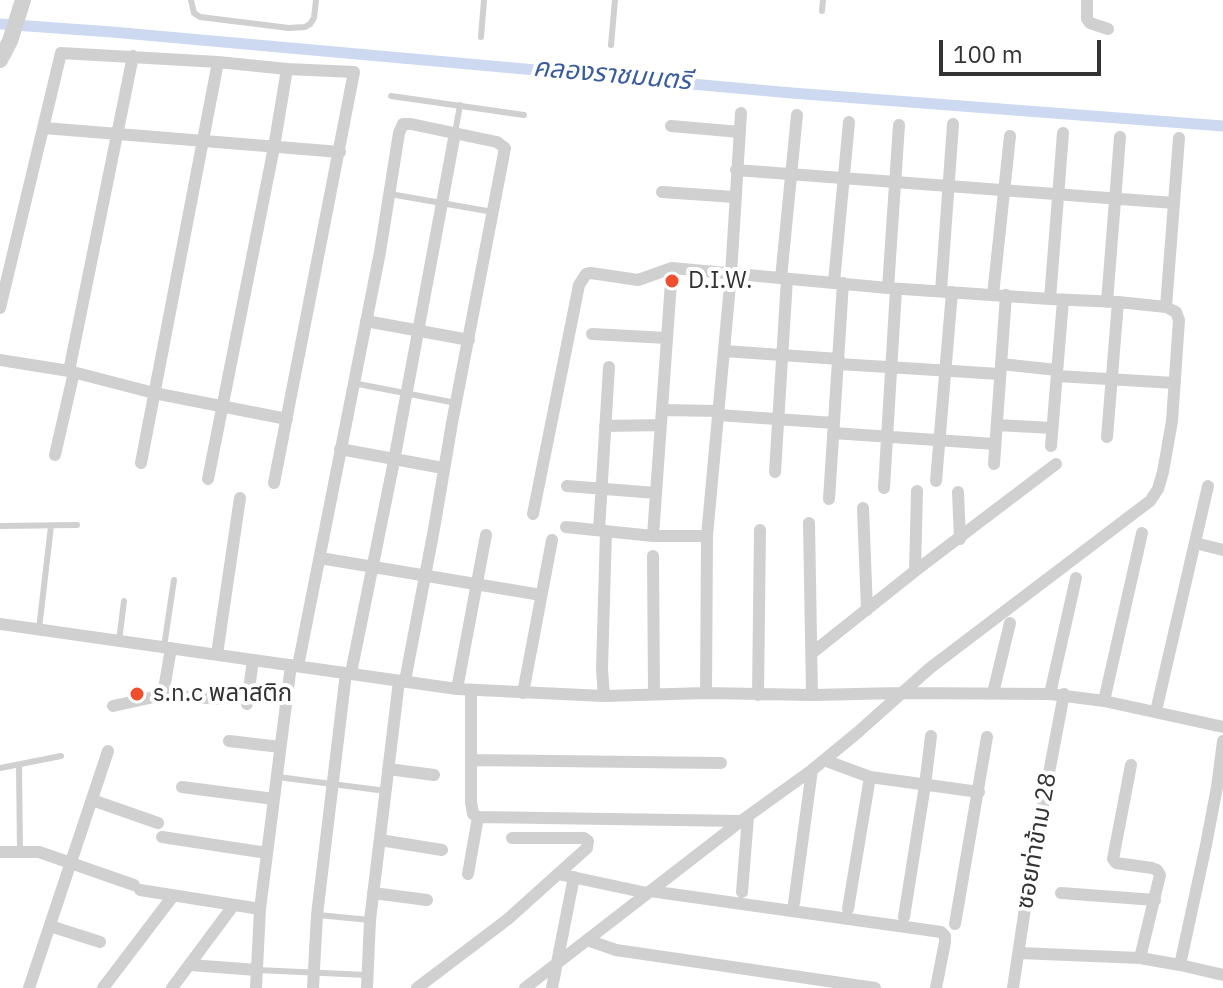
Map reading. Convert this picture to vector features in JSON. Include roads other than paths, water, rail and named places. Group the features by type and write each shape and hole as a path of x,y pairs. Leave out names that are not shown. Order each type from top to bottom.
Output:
{"street":[{"path":"2,56 23,0"},
{"path":"1087,0 1087,19 1108,29"},
{"path":"0,308 61,53 354,72 274,483"},
{"path":"55,455 133,56"},
{"path":"141,463 218,62"},
{"path":"208,479 287,69"},
{"path":"706,693 707,536 731,274 741,113"},
{"path":"775,472 783,355 784,278 797,115"},
{"path":"829,499 839,361 838,282 849,122"},
{"path":"256,988 260,909 280,747 366,321 399,133 403,124 411,124 497,142 505,148 425,576 402,681 373,893 367,982"},
{"path":"936,481 945,371 948,187 953,124"},
{"path":"884,488 899,125"},
{"path":"671,126 740,132"},
{"path":"44,128 340,152"},
{"path":"313,988 317,915 349,673 394,459 455,133"},
{"path":"1051,446 1057,373 1058,193 1063,133"},
{"path":"994,464 1001,369 999,295 1004,189 1010,136"},
{"path":"1107,437 1112,379 1115,198 1120,137"},
{"path":"1166,307 1179,138"},
{"path":"736,170 1174,203"},
{"path":"662,192 734,197"},
{"path":"653,536 672,268"},
{"path":"525,988 812,770 930,668 1150,501 1163,472 1172,421 1179,320 1176,312 1166,307 1112,302 892,288 672,268 638,280 586,274 582,278 533,514"},
{"path":"366,321 469,340"},
{"path":"592,334 667,338"},
{"path":"724,351 891,368 945,371 1001,369 1175,383"},
{"path":"0,360 71,372 154,393 287,419"},
{"path":"604,696 601,489 609,367"},
{"path":"662,410 779,419 887,437 995,444"},
{"path":"605,426 661,425"},
{"path":"997,425 1052,428"},
{"path":"340,449 443,468"},
{"path":"812,653 1056,464"},
{"path":"567,486 656,493"},
{"path":"1156,711 1208,486"},
{"path":"915,571 917,491"},
{"path":"958,492 960,539"},
{"path":"217,654 240,498"},
{"path":"863,508 867,610"},
{"path":"809,523 812,695"},
{"path":"566,527 653,536 707,536"},
{"path":"758,695 760,530"},
{"path":"1104,701 1142,533"},
{"path":"457,689 486,535"},
{"path":"523,693 552,540"},
{"path":"1195,543 1223,550"},
{"path":"653,556 654,693"},
{"path":"320,558 541,595"},
{"path":"1050,694 1076,578"},
{"path":"993,693 1010,623"},
{"path":"0,624 457,689 604,696 654,693 1064,694 1223,727"},
{"path":"163,695 168,648"},
{"path":"247,704 253,660"},
{"path":"471,690 472,810 478,817 744,819"},
{"name":"ซอยท่าข้าม 28","path":"1013,988 1032,862 1064,694"},
{"path":"113,706 163,695 222,699"},
{"path":"904,917 931,736"},
{"path":"955,924 987,737"},
{"path":"229,741 280,747"},
{"path":"1180,965 1209,830 1223,741"},
{"path":"29,988 108,751"},
{"path":"471,760 721,763"},
{"path":"824,760 870,777 979,792"},
{"path":"1131,765 1113,859 1116,863 1157,870 1160,875 1140,958"},
{"path":"388,769 434,775"},
{"path":"794,903 812,770"},
{"path":"848,909 870,777"},
{"path":"182,787 274,799"},
{"path":"92,800 158,823"},
{"path":"468,874 478,817"},
{"path":"742,892 744,819"},
{"path":"162,837 267,853"},
{"path":"417,988 508,919 587,848 588,841 584,838 512,838"},
{"path":"380,840 442,850"},
{"path":"0,852 39,852 137,887 173,896 260,909"},
{"path":"558,874 648,892 941,932 945,936 936,988"},
{"path":"552,988 574,877"},
{"path":"373,893 427,900"},
{"path":"1061,893 1155,900"},
{"path":"103,988 173,896"},
{"path":"172,988 233,906"},
{"path":"50,926 100,942"},
{"path":"587,940 616,950 875,988"},
{"path":"1019,953 1140,958 1180,965 1219,979"},
{"path":"190,965 257,970"}],"lane":[{"path":"191,0 194,13 200,17 289,28 310,24 314,18 316,0"},
{"path":"481,37 484,0"},
{"path":"611,45 615,0"},
{"path":"822,11 823,0"},
{"path":"391,96 524,115"},
{"path":"455,133 460,105"},
{"path":"390,194 493,212"},
{"path":"353,383 456,403"},
{"path":"0,526 77,525"},
{"path":"39,629 51,526"},
{"path":"168,648 174,580"},
{"path":"119,641 124,601"},
{"path":"0,768 61,756"},
{"path":"19,765 20,851"},
{"path":"276,777 386,791"},
{"path":"317,915 370,920"},
{"path":"257,970 314,973 367,982"}],"waterway":[{"name":"คลองราชมนตรี","path":"0,24 792,93 1223,126"}],"place":[{"name":"D.I.W.","path":"672,281"},
{"name":"s.n.c พลาสติก","path":"137,694"}]}
